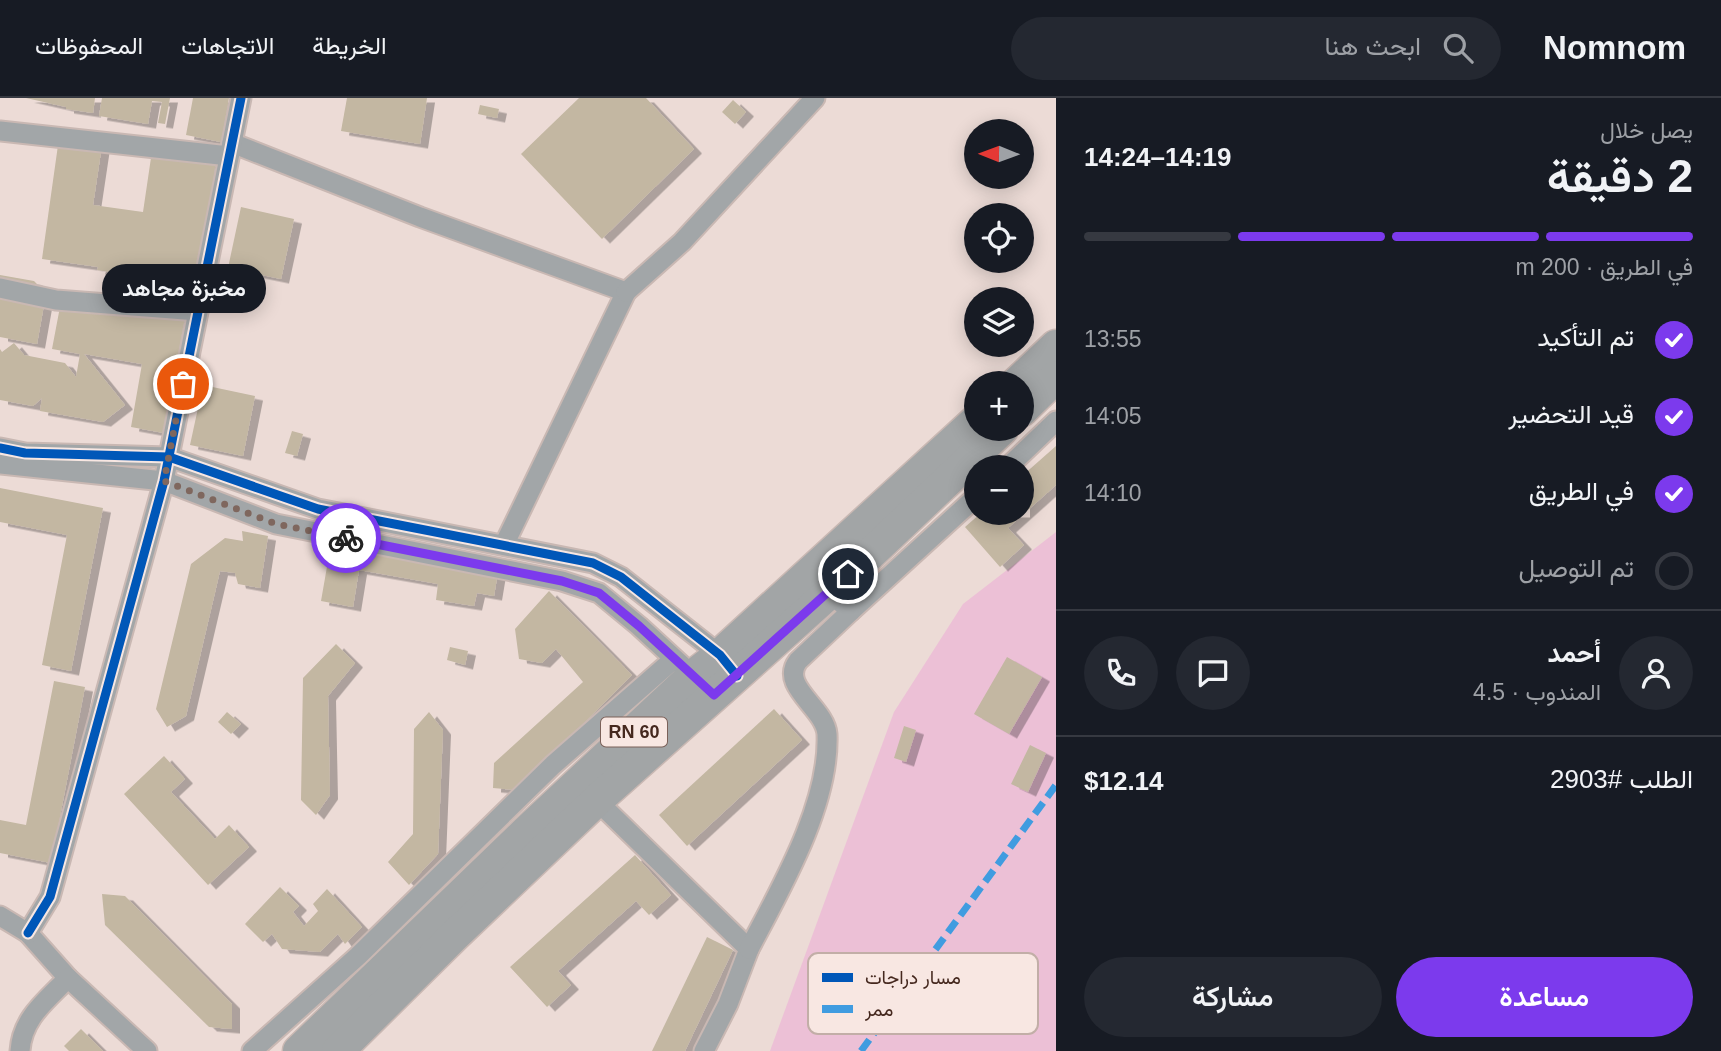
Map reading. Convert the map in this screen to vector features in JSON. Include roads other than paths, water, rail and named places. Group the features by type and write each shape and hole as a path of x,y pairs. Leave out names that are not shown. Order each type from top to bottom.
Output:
{"main road":[{"path":"1030,371 1056,346"},
{"path":"1034,398 1056,377"},
{"name":"RN 60","path":"338,1051 454,936 588,792 708,672 964,432"},
{"name":"RN 60","path":"708,672 840,602 991,441"},
{"name":"RN 60","path":"299,1051 588,792"}],"street":[{"path":"28,933 50,897 164,481 241,98"},
{"path":"504,545 626,292 682,242 815,98"},
{"path":"0,131 231,150 588,276 626,292"},
{"path":"0,288 56,300 198,311"},
{"path":"1021,455 1056,421"},
{"path":"0,448 25,453 169,457 318,509 593,564 621,577 708,672"},
{"path":"0,464 164,481 276,524 583,587 599,593 639,626 708,672"},
{"path":"704,1051 792,863 819,796 826,767 826,727 822,717 795,684 794,666 840,602 964,506"},
{"path":"252,1051 358,956 553,765 708,672"},
{"path":"588,792 750,949"},
{"path":"0,916 28,933 68,978 147,1051"},
{"path":"20,1051 21,1035 30,1018 68,978"}],"place":[{"name":"مخبزة مجاهد","path":"183,384"}]}
